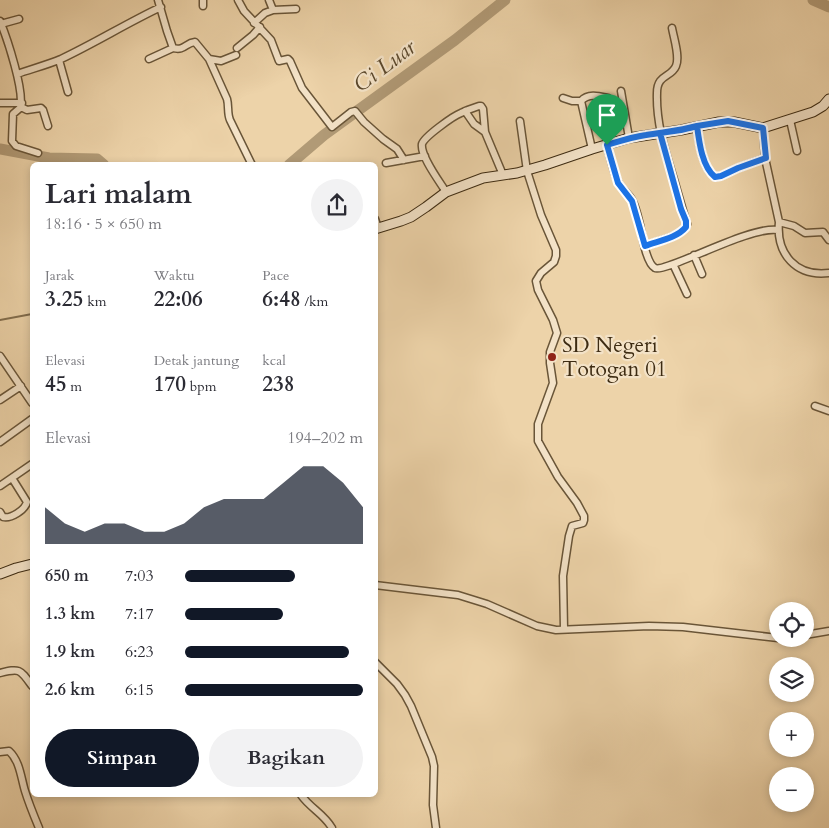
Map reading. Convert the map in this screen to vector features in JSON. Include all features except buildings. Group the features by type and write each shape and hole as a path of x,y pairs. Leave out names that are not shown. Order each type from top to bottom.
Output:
{"street":[{"path":"158,0 173,48"},
{"path":"238,0 244,11 272,42 279,61 290,61 302,88 332,127 355,111 364,122 397,149 404,160"},
{"path":"269,0 273,10"},
{"path":"17,74 59,60 161,7"},
{"path":"209,59 221,61 236,52 253,35 265,13 273,10 296,9"},
{"path":"19,19 0,22 17,74 21,105 13,114 12,141 16,146 38,153"},
{"path":"645,246 674,235 686,227 686,221 660,133 657,106 656,91 658,85 662,78 676,68 677,59 672,28"},
{"path":"149,59 173,48 181,49 195,42 209,59 227,99 228,116 251,162"},
{"path":"59,60 68,92"},
{"path":"621,91 629,138"},
{"path":"563,98 572,102 581,101 590,96 608,98"},
{"path":"378,225 401,221 410,217 426,208 446,192 483,178 518,174 629,138 728,121 763,128 821,108 829,99"},
{"path":"581,101 592,149"},
{"path":"0,103 21,105 27,110 41,108 48,126"},
{"path":"446,192 425,156 422,146 425,140 444,124 460,113 479,106 482,108 485,132 503,175"},
{"path":"465,111 474,124 485,132"},
{"path":"790,120 797,152"},
{"path":"520,121 527,171 541,215 554,245 556,256 554,262 541,273 536,281 538,290 553,320 557,333 550,352 553,383 538,424 538,440 558,477 584,516 582,523 572,526 569,536 563,576 564,629"},
{"path":"697,126 704,159 710,172 715,177 766,158"},
{"path":"763,128 766,158 779,222 780,243 784,252 802,270 812,274 829,273"},
{"path":"607,145 618,183 632,201 648,259 658,269 750,234 765,230 778,230"},
{"path":"386,163 425,156"},
{"path":"779,222 794,226 807,233 823,232 829,240"},
{"path":"694,255 702,274"},
{"path":"673,264 687,294"},
{"path":"0,356 3,365 30,400"},
{"path":"0,400 21,386"},
{"path":"815,406 829,411"},
{"path":"0,442 30,420"},
{"path":"0,486 30,465"},
{"path":"0,512 3,517 9,518 25,508 27,502 12,478"},
{"path":"0,574 30,564"},
{"path":"378,585 458,596 487,604 537,626 556,630 649,626 684,627 769,637"},
{"path":"814,633 829,630"},
{"path":"378,665 405,695 432,757 434,766 433,812 436,828"},
{"path":"0,673 13,670 18,671 30,683"},
{"path":"0,752 10,751 14,757 39,828"},
{"path":"303,797 324,817 332,828"}],"waterway":[{"name":"Ci Luar","path":"292,162 324,135 455,40 505,0"},
{"name":"Ci Luar","path":"813,0 829,7"},
{"name":"Ci Luar","path":"0,149 49,158 97,159 100,162"},
{"path":"0,320 30,314"}],"place":[{"name":"SD Negeri Totogan 01","path":"552,357"}],"route":[{"path":"607,145 618,183 632,201 645,246 682,231 687,224 660,133 672,132 697,126 728,121 763,128 766,158 715,177 710,172 704,159 697,126 629,138 607,145"}]}
